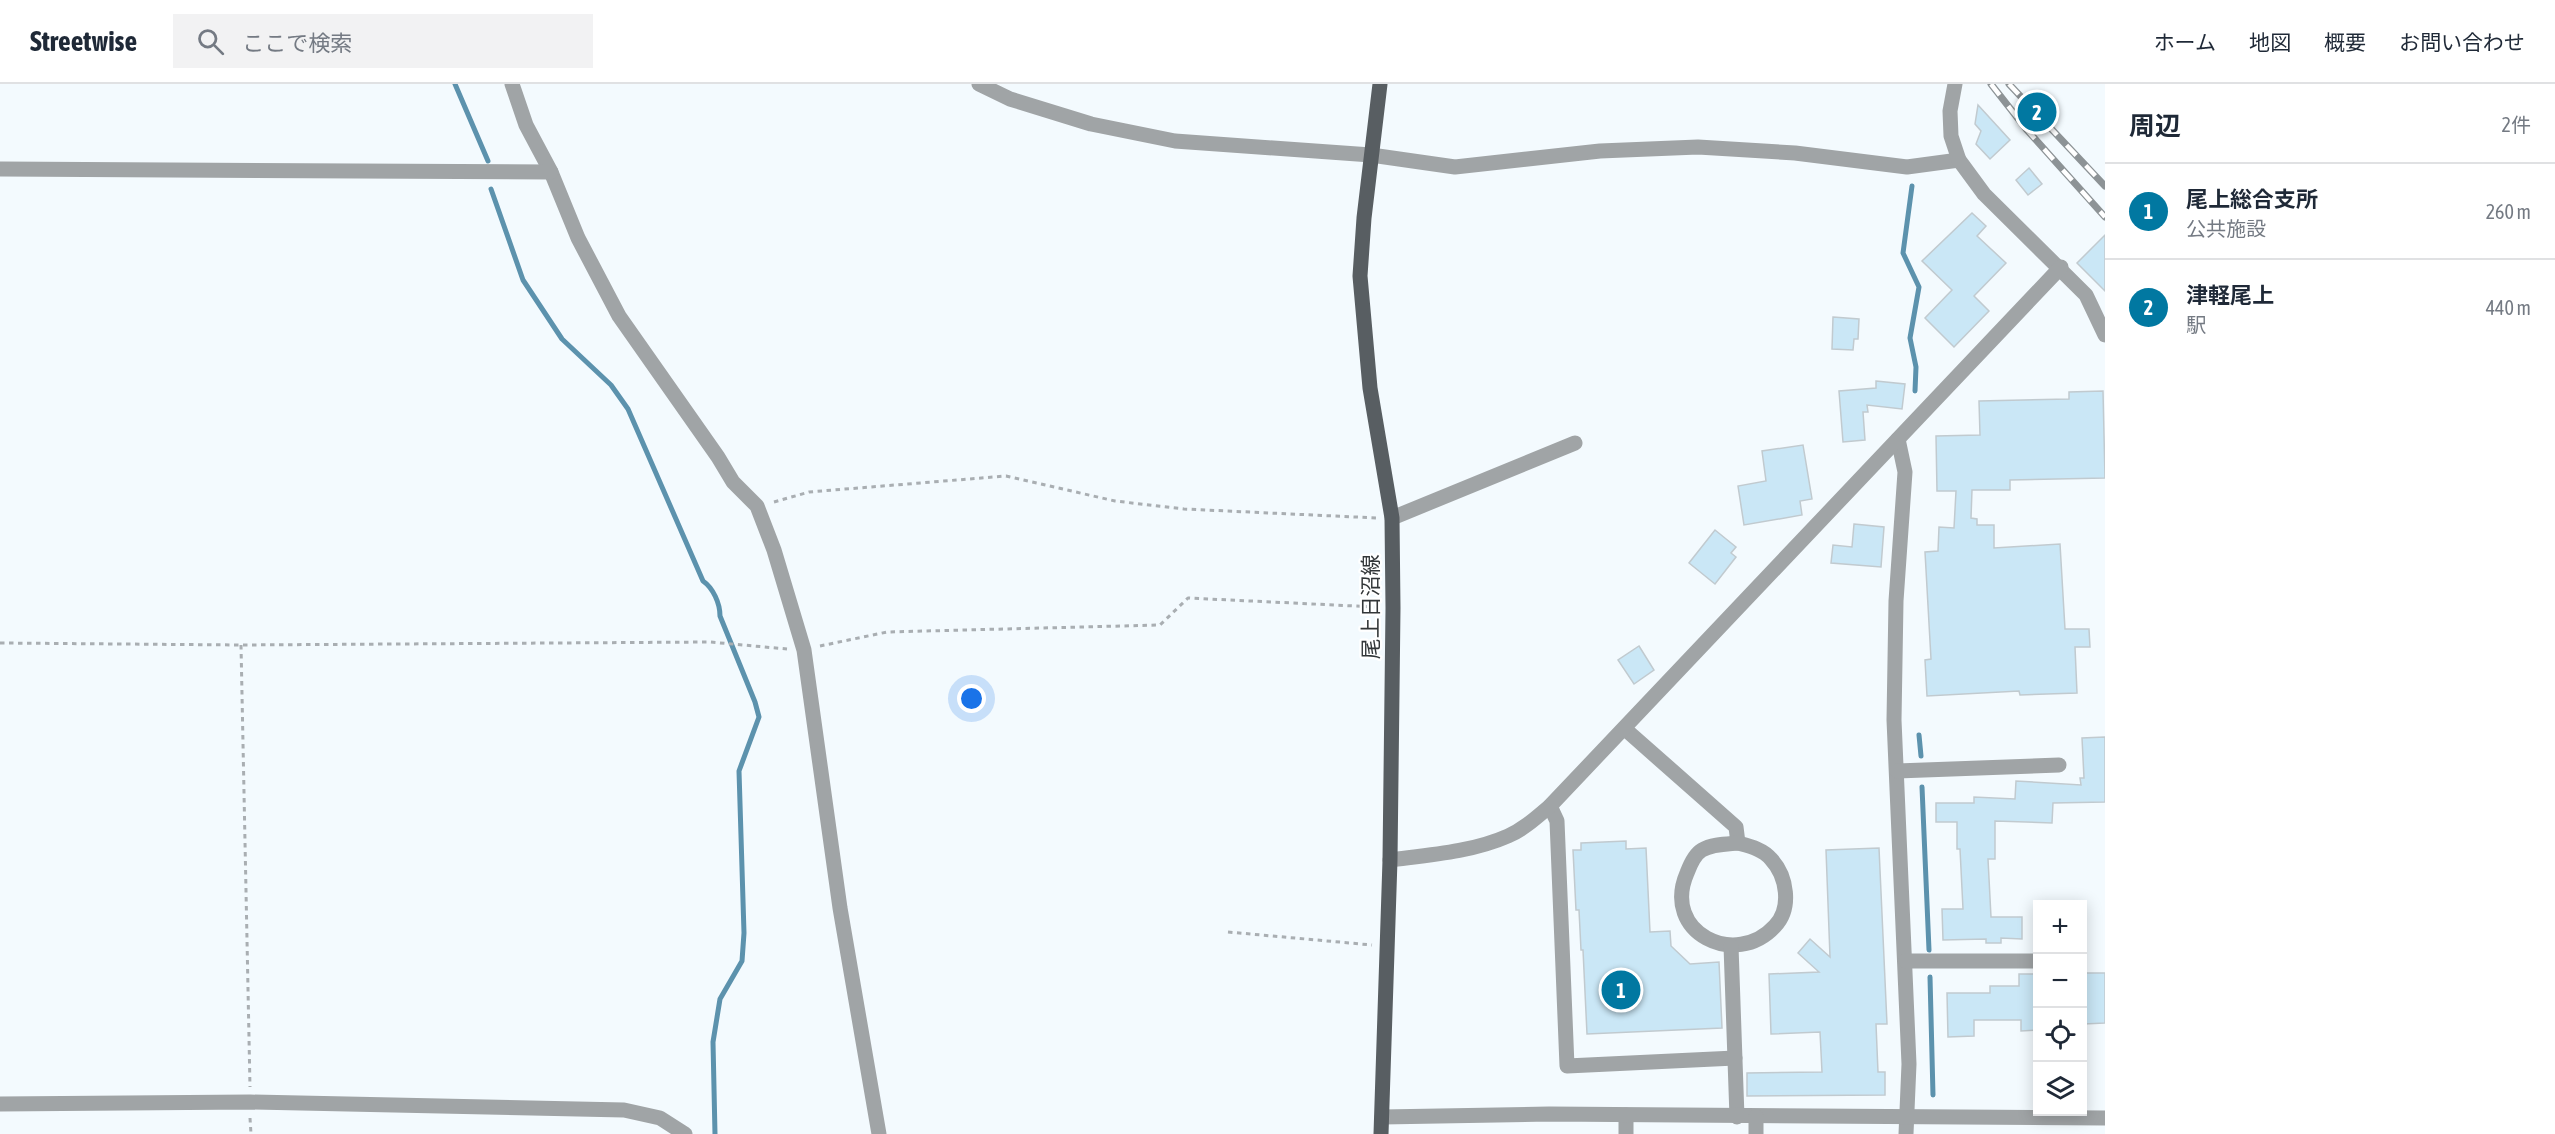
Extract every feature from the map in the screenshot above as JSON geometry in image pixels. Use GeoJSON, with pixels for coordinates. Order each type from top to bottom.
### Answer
{"type":"FeatureCollection","features":[{"type":"Feature","properties":{"kind":"main road","name":"尾上日沼線"},"geometry":{"type":"LineString","coordinates":[[1380,84],[1360,276],[1370,388],[1392,518],[1390,860],[1381,1134]]}},
{"type":"Feature","properties":{"kind":"street"},"geometry":{"type":"LineString","coordinates":[[512,84],[526,125],[551,172],[578,238],[619,316],[733,482],[757,506],[781,572],[804,650],[840,908],[879,1134]]}},
{"type":"Feature","properties":{"kind":"street"},"geometry":{"type":"LineString","coordinates":[[1955,84],[1950,111],[1951,136],[1959,160],[1984,194],[2061,267],[2086,295],[2105,335]]}},
{"type":"Feature","properties":{"kind":"street"},"geometry":{"type":"LineString","coordinates":[[983,85],[1010,99],[1091,124],[1174,141],[1371,155],[1455,167],[1600,151],[1698,147],[1795,153],[1907,167],[1959,160]]}},
{"type":"Feature","properties":{"kind":"street"},"geometry":{"type":"LineString","coordinates":[[0,170],[551,172]]}},
{"type":"Feature","properties":{"kind":"street"},"geometry":{"type":"LineString","coordinates":[[1390,860],[1442,853],[1507,836],[1529,824],[1550,806],[2061,267]]}},
{"type":"Feature","properties":{"kind":"street"},"geometry":{"type":"LineString","coordinates":[[1898,439],[1905,472],[1899,543],[1894,720],[1909,1064],[1906,1134]]}},
{"type":"Feature","properties":{"kind":"street"},"geometry":{"type":"LineString","coordinates":[[1392,518],[1575,443]]}},
{"type":"Feature","properties":{"kind":"street"},"geometry":{"type":"LineString","coordinates":[[1624,729],[1736,827],[1738,843]]}},
{"type":"Feature","properties":{"kind":"street"},"geometry":{"type":"LineString","coordinates":[[1897,771],[2059,765]]}},
{"type":"Feature","properties":{"kind":"street"},"geometry":{"type":"LineString","coordinates":[[1550,806],[1557,821],[1567,1066],[1735,1058]]}},
{"type":"Feature","properties":{"kind":"street"},"geometry":{"type":"LineString","coordinates":[[1738,843],[1770,857],[1782,875],[1785,891],[1783,916],[1774,928],[1753,942],[1731,946],[1709,940],[1688,924],[1683,912],[1682,884],[1691,864],[1702,850],[1738,843]]}},
{"type":"Feature","properties":{"kind":"street"},"geometry":{"type":"LineString","coordinates":[[1731,946],[1737,1117]]}},
{"type":"Feature","properties":{"kind":"street"},"geometry":{"type":"LineString","coordinates":[[1906,961],[2033,961]]}},
{"type":"Feature","properties":{"kind":"street"},"geometry":{"type":"LineString","coordinates":[[0,1104],[250,1102],[624,1110],[660,1118],[685,1134]]}},
{"type":"Feature","properties":{"kind":"street"},"geometry":{"type":"LineString","coordinates":[[1626,1115],[1626,1134]]}},
{"type":"Feature","properties":{"kind":"street"},"geometry":{"type":"LineString","coordinates":[[1382,1117],[1626,1115],[2105,1118]]}},
{"type":"Feature","properties":{"kind":"street"},"geometry":{"type":"LineString","coordinates":[[1756,1116],[1756,1134]]}},
{"type":"Feature","properties":{"kind":"path"},"geometry":{"type":"LineString","coordinates":[[757,506],[809,492],[1006,476],[1115,501],[1184,509],[1392,518]]}},
{"type":"Feature","properties":{"kind":"path"},"geometry":{"type":"LineString","coordinates":[[0,644],[710,642],[804,650],[887,633],[1160,625],[1188,598],[1393,608]]}},
{"type":"Feature","properties":{"kind":"path"},"geometry":{"type":"LineString","coordinates":[[241,645],[250,1102]]}},
{"type":"Feature","properties":{"kind":"path"},"geometry":{"type":"LineString","coordinates":[[1228,932],[1386,946]]}},
{"type":"Feature","properties":{"kind":"building"},"geometry":{"type":"Polygon","coordinates":[[[1978,105],[2010,140],[1990,159],[1976,144],[1981,131],[1975,124],[1978,105]]]}},
{"type":"Feature","properties":{"kind":"building"},"geometry":{"type":"Polygon","coordinates":[[[2029,168],[2042,184],[2028,195],[2016,180],[2029,168]]]}},
{"type":"Feature","properties":{"kind":"building"},"geometry":{"type":"Polygon","coordinates":[[[1972,213],[1986,226],[1977,236],[2006,263],[1974,296],[1989,311],[1954,347],[1925,318],[1952,290],[1922,261],[1972,213]]]}},
{"type":"Feature","properties":{"kind":"building"},"geometry":{"type":"Polygon","coordinates":[[[2105,235],[2105,291],[2077,263],[2105,235]]]}},
{"type":"Feature","properties":{"kind":"building"},"geometry":{"type":"Polygon","coordinates":[[[1833,317],[1859,319],[1858,339],[1854,339],[1853,350],[1832,349],[1833,317]]]}},
{"type":"Feature","properties":{"kind":"building"},"geometry":{"type":"Polygon","coordinates":[[[1876,381],[1905,384],[1902,409],[1867,405],[1868,412],[1863,412],[1865,440],[1843,442],[1839,391],[1876,388],[1876,381]]]}},
{"type":"Feature","properties":{"kind":"building"},"geometry":{"type":"Polygon","coordinates":[[[2103,391],[2105,478],[2010,480],[2010,490],[1972,490],[1971,518],[1977,519],[1977,525],[1994,525],[1994,548],[2060,544],[2065,629],[2089,629],[2090,647],[2075,647],[2077,693],[2020,695],[2019,691],[1927,696],[1925,660],[1931,659],[1925,552],[1938,551],[1939,527],[1954,528],[1956,491],[1937,491],[1936,436],[1980,435],[1979,401],[2069,399],[2069,392],[2103,391]]]}},
{"type":"Feature","properties":{"kind":"building"},"geometry":{"type":"Polygon","coordinates":[[[1803,445],[1812,499],[1800,501],[1802,515],[1744,525],[1738,486],[1766,481],[1762,451],[1803,445]]]}},
{"type":"Feature","properties":{"kind":"building"},"geometry":{"type":"Polygon","coordinates":[[[1854,524],[1884,527],[1881,567],[1831,563],[1833,545],[1852,547],[1854,524]]]}},
{"type":"Feature","properties":{"kind":"building"},"geometry":{"type":"Polygon","coordinates":[[[1715,530],[1736,547],[1731,553],[1736,557],[1715,584],[1689,563],[1715,530]]]}},
{"type":"Feature","properties":{"kind":"building"},"geometry":{"type":"Polygon","coordinates":[[[1639,646],[1654,670],[1634,684],[1618,660],[1639,646]]]}},
{"type":"Feature","properties":{"kind":"building"},"geometry":{"type":"Polygon","coordinates":[[[2105,737],[2105,802],[2053,803],[2052,823],[1995,821],[1995,859],[1988,859],[1991,917],[2022,917],[2022,939],[2001,938],[2001,943],[1986,943],[1986,939],[1943,940],[1942,909],[1963,909],[1960,849],[1957,849],[1957,822],[1936,822],[1936,803],[1974,803],[1974,797],[2015,799],[2016,781],[2081,785],[2080,778],[2084,778],[2082,738],[2105,737]]]}},
{"type":"Feature","properties":{"kind":"building"},"geometry":{"type":"Polygon","coordinates":[[[1626,841],[1626,849],[1646,848],[1650,932],[1670,931],[1671,946],[1690,964],[1719,962],[1722,1028],[1587,1034],[1583,950],[1581,950],[1579,910],[1576,910],[1573,850],[1581,850],[1581,843],[1626,841]]]}},
{"type":"Feature","properties":{"kind":"building"},"geometry":{"type":"Polygon","coordinates":[[[1879,848],[1887,1024],[1876,1024],[1878,1072],[1885,1072],[1885,1095],[1747,1096],[1747,1073],[1822,1072],[1820,1032],[1771,1034],[1769,974],[1819,972],[1798,953],[1810,939],[1830,957],[1826,850],[1879,848]]]}},
{"type":"Feature","properties":{"kind":"building"},"geometry":{"type":"Polygon","coordinates":[[[2087,973],[2105,973],[2105,1023],[2087,1024],[2087,973]]]}},
{"type":"Feature","properties":{"kind":"building"},"geometry":{"type":"Polygon","coordinates":[[[2019,974],[2033,974],[2033,1030],[2021,1031],[2021,1020],[1974,1020],[1974,1036],[1948,1037],[1947,993],[1990,993],[1990,986],[2019,986],[2019,974]]]}},
{"type":"Feature","properties":{"kind":"waterway"},"geometry":{"type":"LineString","coordinates":[[455,84],[488,161]]}},
{"type":"Feature","properties":{"kind":"waterway"},"geometry":{"type":"LineString","coordinates":[[1912,186],[1903,253],[1919,287],[1910,338],[1916,367],[1915,391]]}},
{"type":"Feature","properties":{"kind":"waterway"},"geometry":{"type":"LineString","coordinates":[[491,189],[523,280],[562,339],[611,385],[628,409],[703,581],[715,596],[720,616],[759,717],[739,771],[744,933],[742,961],[720,999],[713,1042],[715,1134]]}},
{"type":"Feature","properties":{"kind":"waterway"},"geometry":{"type":"LineString","coordinates":[[1919,735],[1921,756]]}},
{"type":"Feature","properties":{"kind":"waterway"},"geometry":{"type":"LineString","coordinates":[[1922,787],[1929,950]]}},
{"type":"Feature","properties":{"kind":"waterway"},"geometry":{"type":"LineString","coordinates":[[1930,977],[1933,1095]]}},
{"type":"Feature","properties":{"kind":"railway"},"geometry":{"type":"LineString","coordinates":[[1991,84],[2027,130],[2105,217]]}},
{"type":"Feature","properties":{"kind":"railway"},"geometry":{"type":"LineString","coordinates":[[2009,84],[2105,186]]}},
{"type":"Feature","properties":{"kind":"place","name":"津軽尾上"},"geometry":{"type":"Point","coordinates":[2037,112]}},
{"type":"Feature","properties":{"kind":"place","name":"尾上総合支所"},"geometry":{"type":"Point","coordinates":[1621,990]}}]}
